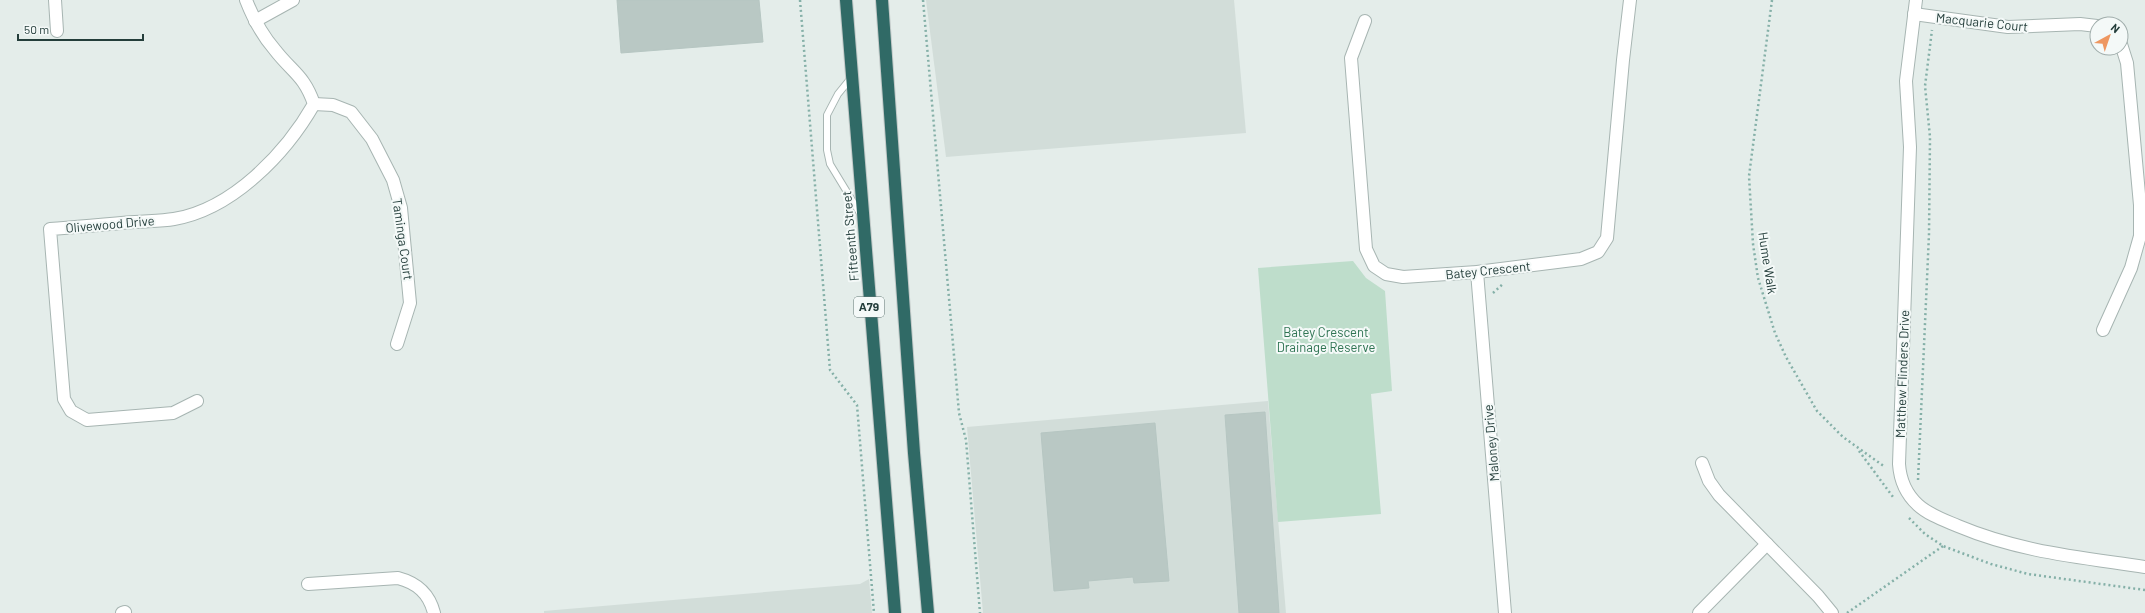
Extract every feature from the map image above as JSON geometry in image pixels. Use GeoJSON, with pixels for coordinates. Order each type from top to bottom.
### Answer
{"type":"FeatureCollection","features":[{"type":"Feature","properties":{"kind":"highway","name":"Fifteenth Street"},"geometry":{"type":"LineString","coordinates":[[846,0],[862,216],[895,613]]}},
{"type":"Feature","properties":{"kind":"highway","name":"A79"},"geometry":{"type":"LineString","coordinates":[[882,0],[914,445],[928,613]]}},
{"type":"Feature","properties":{"kind":"street"},"geometry":{"type":"LineString","coordinates":[[55,0],[57,31]]}},
{"type":"Feature","properties":{"kind":"street"},"geometry":{"type":"LineString","coordinates":[[246,0],[255,21],[275,51],[300,75],[310,91],[314,104]]}},
{"type":"Feature","properties":{"kind":"street"},"geometry":{"type":"LineString","coordinates":[[255,21],[293,0]]}},
{"type":"Feature","properties":{"kind":"street","name":"Batey Crescent"},"geometry":{"type":"LineString","coordinates":[[1365,21],[1351,58],[1366,249],[1374,266],[1386,274],[1403,277],[1477,272],[1581,259],[1598,252],[1607,238],[1630,0]]}},
{"type":"Feature","properties":{"kind":"street","name":"Matthew Flinders Drive"},"geometry":{"type":"LineString","coordinates":[[1916,0],[1906,81],[1910,147],[1899,464],[1900,477],[1916,503],[1934,516],[1983,536],[2019,547],[2145,567]]}},
{"type":"Feature","properties":{"kind":"street","name":"Macquarie Court"},"geometry":{"type":"LineString","coordinates":[[1914,14],[2008,27],[2080,24],[2089,25]]}},
{"type":"Feature","properties":{"kind":"street"},"geometry":{"type":"LineString","coordinates":[[2103,330],[2131,268],[2140,236],[2140,205],[2127,63],[2125,56]]}},
{"type":"Feature","properties":{"kind":"street","name":"Taminga Court"},"geometry":{"type":"LineString","coordinates":[[314,104],[333,105],[351,112],[372,139],[393,180],[401,208],[410,302],[397,344]]}},
{"type":"Feature","properties":{"kind":"street","name":"Olivewood Drive"},"geometry":{"type":"LineString","coordinates":[[197,401],[173,413],[87,420],[72,411],[64,400],[50,229],[175,219],[217,203],[245,186],[264,168],[304,121],[314,104]]}},
{"type":"Feature","properties":{"kind":"street","name":"Maloney Drive"},"geometry":{"type":"LineString","coordinates":[[1477,272],[1505,613]]}},
{"type":"Feature","properties":{"kind":"street"},"geometry":{"type":"LineString","coordinates":[[1702,463],[1709,481],[1719,495],[1832,613]]}},
{"type":"Feature","properties":{"kind":"street"},"geometry":{"type":"LineString","coordinates":[[1699,613],[1767,544]]}},
{"type":"Feature","properties":{"kind":"street"},"geometry":{"type":"LineString","coordinates":[[308,584],[398,578],[410,581],[419,587],[426,594],[434,613]]}},
{"type":"Feature","properties":{"kind":"lane"},"geometry":{"type":"LineString","coordinates":[[852,77],[838,94],[827,115],[827,150],[830,164],[862,216]]}},
{"type":"Feature","properties":{"kind":"path"},"geometry":{"type":"LineString","coordinates":[[800,0],[830,370],[858,405],[874,613]]}},
{"type":"Feature","properties":{"kind":"path"},"geometry":{"type":"LineString","coordinates":[[923,0],[959,412],[966,440],[980,613]]}},
{"type":"Feature","properties":{"kind":"path","name":"Hume Walk"},"geometry":{"type":"LineString","coordinates":[[1772,0],[1749,176],[1758,278],[1775,333],[1806,393],[1829,424],[1856,447],[1900,477]]}},
{"type":"Feature","properties":{"kind":"path"},"geometry":{"type":"LineString","coordinates":[[1916,503],[1929,234],[1930,137],[1925,86],[1932,30]]}},
{"type":"Feature","properties":{"kind":"path"},"geometry":{"type":"LineString","coordinates":[[1491,295],[1508,279]]}},
{"type":"Feature","properties":{"kind":"path"},"geometry":{"type":"LineString","coordinates":[[1856,447],[1894,498]]}},
{"type":"Feature","properties":{"kind":"path"},"geometry":{"type":"LineString","coordinates":[[1907,516],[1925,534],[1943,546],[1991,564],[2028,574],[2145,590]]}},
{"type":"Feature","properties":{"kind":"path"},"geometry":{"type":"LineString","coordinates":[[1847,613],[1943,546]]}},
{"type":"Feature","properties":{"kind":"shaded area"},"geometry":{"type":"Polygon","coordinates":[[[926,0],[1234,0],[1246,133],[946,157],[926,0]]]}},
{"type":"Feature","properties":{"kind":"shaded area"},"geometry":{"type":"Polygon","coordinates":[[[1268,401],[1286,613],[983,613],[967,427],[1268,401]]]}},
{"type":"Feature","properties":{"kind":"shaded area"},"geometry":{"type":"Polygon","coordinates":[[[869,579],[872,613],[544,613],[544,611],[860,584],[869,579]]]}},
{"type":"Feature","properties":{"kind":"green space","name":"Batey Crescent Drainage Reserve"},"geometry":{"type":"Polygon","coordinates":[[[1353,261],[1366,278],[1385,291],[1392,391],[1371,394],[1381,514],[1278,522],[1258,268],[1353,261]]]}},
{"type":"Feature","properties":{"kind":"building"},"geometry":{"type":"Polygon","coordinates":[[[617,0],[759,0],[763,42],[621,53],[617,0]]]}},
{"type":"Feature","properties":{"kind":"building"},"geometry":{"type":"Polygon","coordinates":[[[1265,412],[1279,613],[1239,613],[1225,415],[1265,412]]]}},
{"type":"Feature","properties":{"kind":"building"},"geometry":{"type":"Polygon","coordinates":[[[1155,423],[1169,581],[1134,583],[1133,577],[1088,581],[1089,588],[1054,591],[1041,433],[1155,423]]]}}]}
